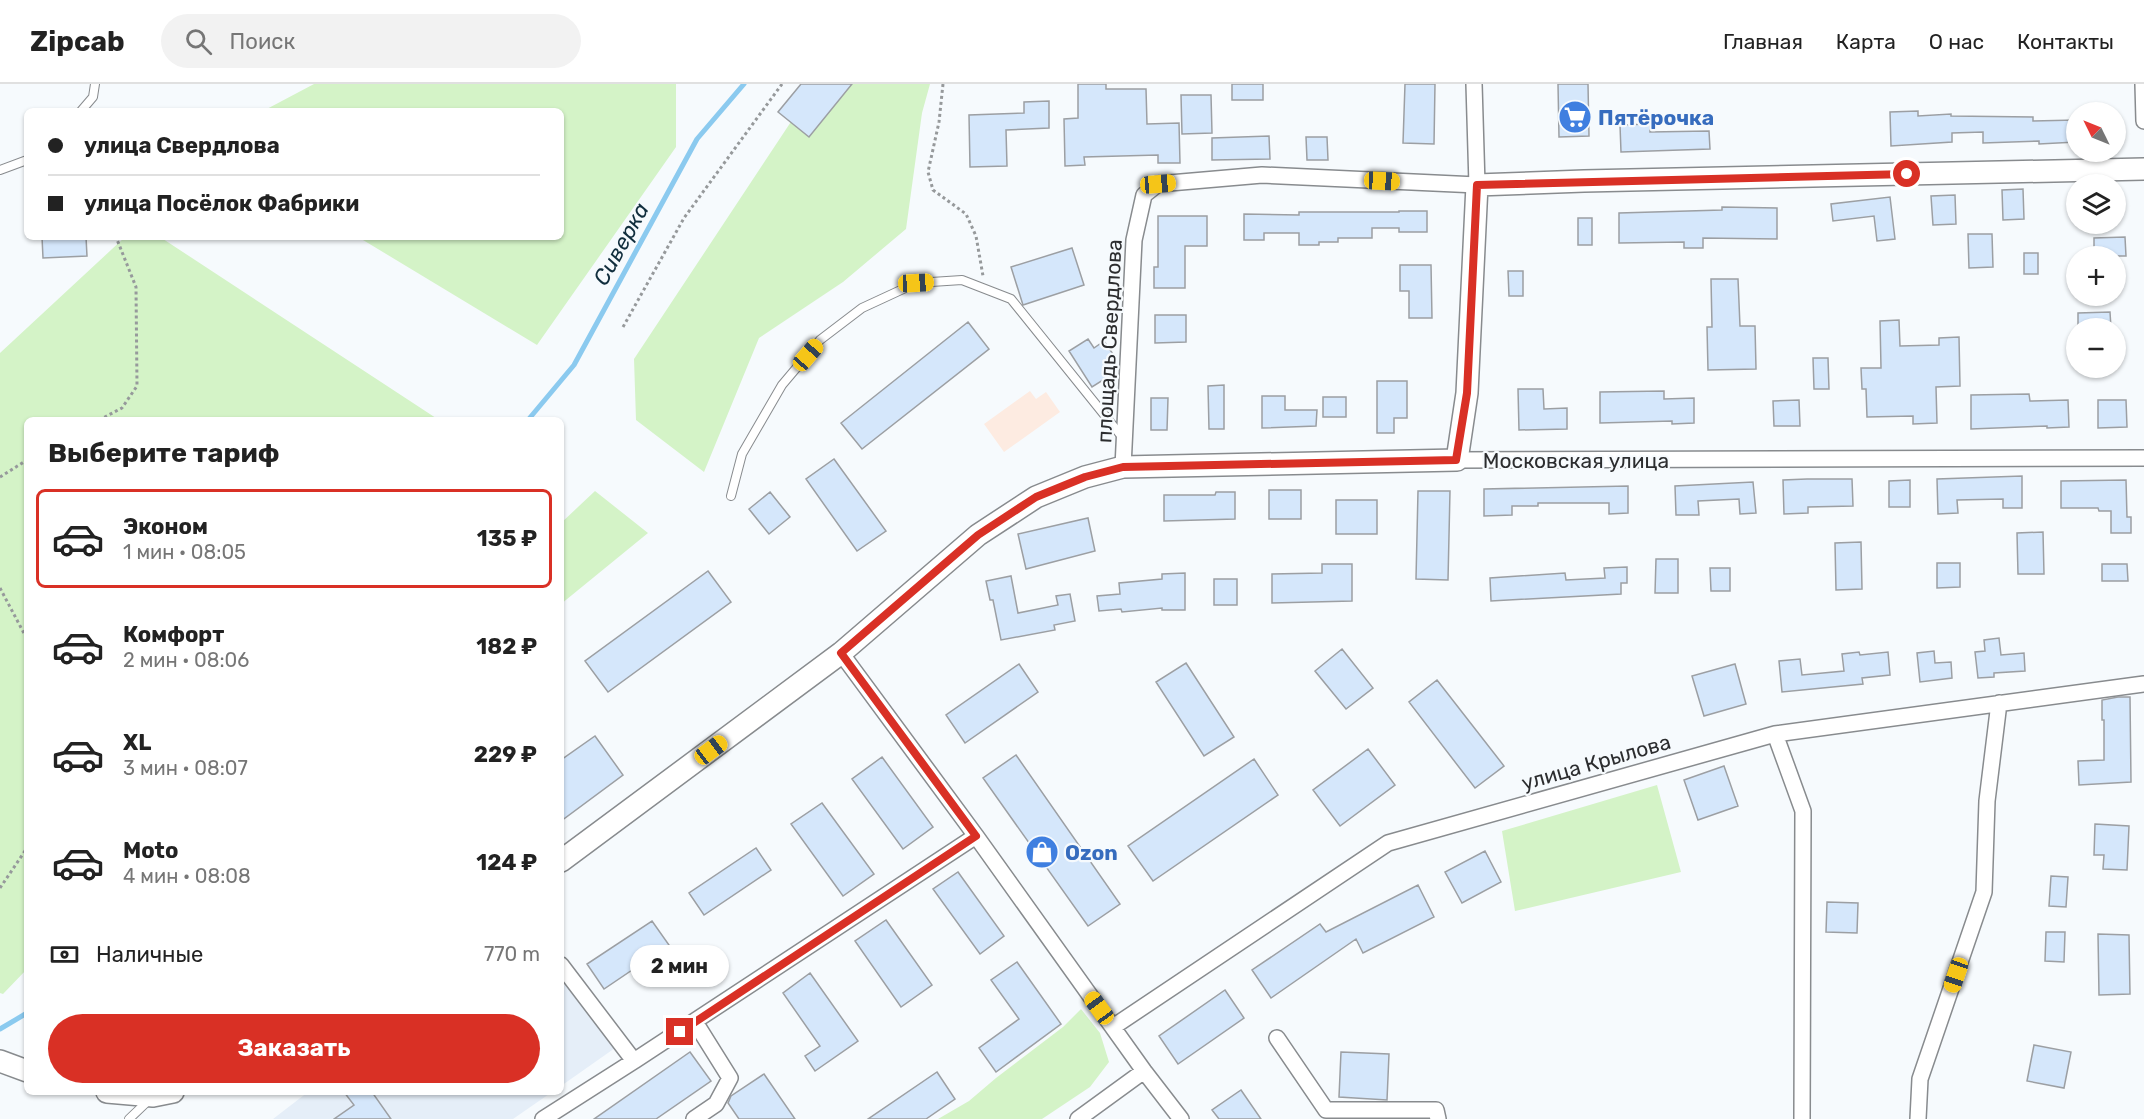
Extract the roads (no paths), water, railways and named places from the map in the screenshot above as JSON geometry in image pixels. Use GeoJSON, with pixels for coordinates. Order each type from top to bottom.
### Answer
{"type":"FeatureCollection","features":[{"type":"Feature","properties":{"kind":"main road"},"geometry":{"type":"LineString","coordinates":[[1456,460],[1467,393],[1477,185],[1607,180],[2144,169]]}},
{"type":"Feature","properties":{"kind":"main road","name":"Московская улица"},"geometry":{"type":"LineString","coordinates":[[564,859],[841,653],[978,535],[1036,497],[1085,477],[1123,467],[1456,460]]}},
{"type":"Feature","properties":{"kind":"main road"},"geometry":{"type":"LineString","coordinates":[[0,1061],[24,1070]]}},
{"type":"Feature","properties":{"kind":"street"},"geometry":{"type":"LineString","coordinates":[[1474,84],[1477,185]]}},
{"type":"Feature","properties":{"kind":"street"},"geometry":{"type":"LineString","coordinates":[[2143,84],[2144,121]]}},
{"type":"Feature","properties":{"kind":"street","name":"площадь Свердлова"},"geometry":{"type":"LineString","coordinates":[[1123,467],[1134,240],[1144,195],[1158,184],[1262,175],[1477,185]]}},
{"type":"Feature","properties":{"kind":"street","name":"Московская улица"},"geometry":{"type":"LineString","coordinates":[[1456,460],[2144,458]]}},
{"type":"Feature","properties":{"kind":"street"},"geometry":{"type":"LineString","coordinates":[[841,653],[1181,1119]]}},
{"type":"Feature","properties":{"kind":"street","name":"улица Крылова"},"geometry":{"type":"LineString","coordinates":[[1113,1027],[1388,843],[1775,734],[2144,684]]}},
{"type":"Feature","properties":{"kind":"street"},"geometry":{"type":"LineString","coordinates":[[1918,1119],[1920,1079],[1984,892],[1987,801],[1999,703]]}},
{"type":"Feature","properties":{"kind":"street"},"geometry":{"type":"LineString","coordinates":[[1775,734],[1803,811],[1802,1119]]}},
{"type":"Feature","properties":{"kind":"street"},"geometry":{"type":"LineString","coordinates":[[543,1119],[695,1022],[976,836]]}},
{"type":"Feature","properties":{"kind":"street"},"geometry":{"type":"LineString","coordinates":[[564,969],[634,1061]]}},
{"type":"Feature","properties":{"kind":"street"},"geometry":{"type":"LineString","coordinates":[[694,1119],[716,1104],[730,1078],[695,1022]]}},
{"type":"Feature","properties":{"kind":"street"},"geometry":{"type":"LineString","coordinates":[[1277,1038],[1326,1110],[1436,1110],[1438,1119]]}},
{"type":"Feature","properties":{"kind":"street"},"geometry":{"type":"LineString","coordinates":[[1078,1119],[1144,1071]]}},
{"type":"Feature","properties":{"kind":"lane"},"geometry":{"type":"LineString","coordinates":[[84,108],[93,97],[95,84]]}},
{"type":"Feature","properties":{"kind":"lane"},"geometry":{"type":"LineString","coordinates":[[0,170],[24,161]]}},
{"type":"Feature","properties":{"kind":"lane"},"geometry":{"type":"LineString","coordinates":[[731,496],[742,454],[782,385],[820,340],[862,308],[916,283],[962,280],[1011,299],[1124,440]]}},
{"type":"Feature","properties":{"kind":"lane"},"geometry":{"type":"LineString","coordinates":[[129,1119],[162,1095]]}},
{"type":"Feature","properties":{"kind":"waterway","name":"Сиверка"},"geometry":{"type":"LineString","coordinates":[[531,417],[574,365],[697,139],[744,84]]}},
{"type":"Feature","properties":{"kind":"waterway","name":"Сиверка"},"geometry":{"type":"LineString","coordinates":[[0,1029],[24,1015]]}},
{"type":"Feature","properties":{"kind":"place","name":"Пятёрочка"},"geometry":{"type":"Point","coordinates":[1575,117]}},
{"type":"Feature","properties":{"kind":"place","name":"Ozon"},"geometry":{"type":"Point","coordinates":[1042,852]}}]}
